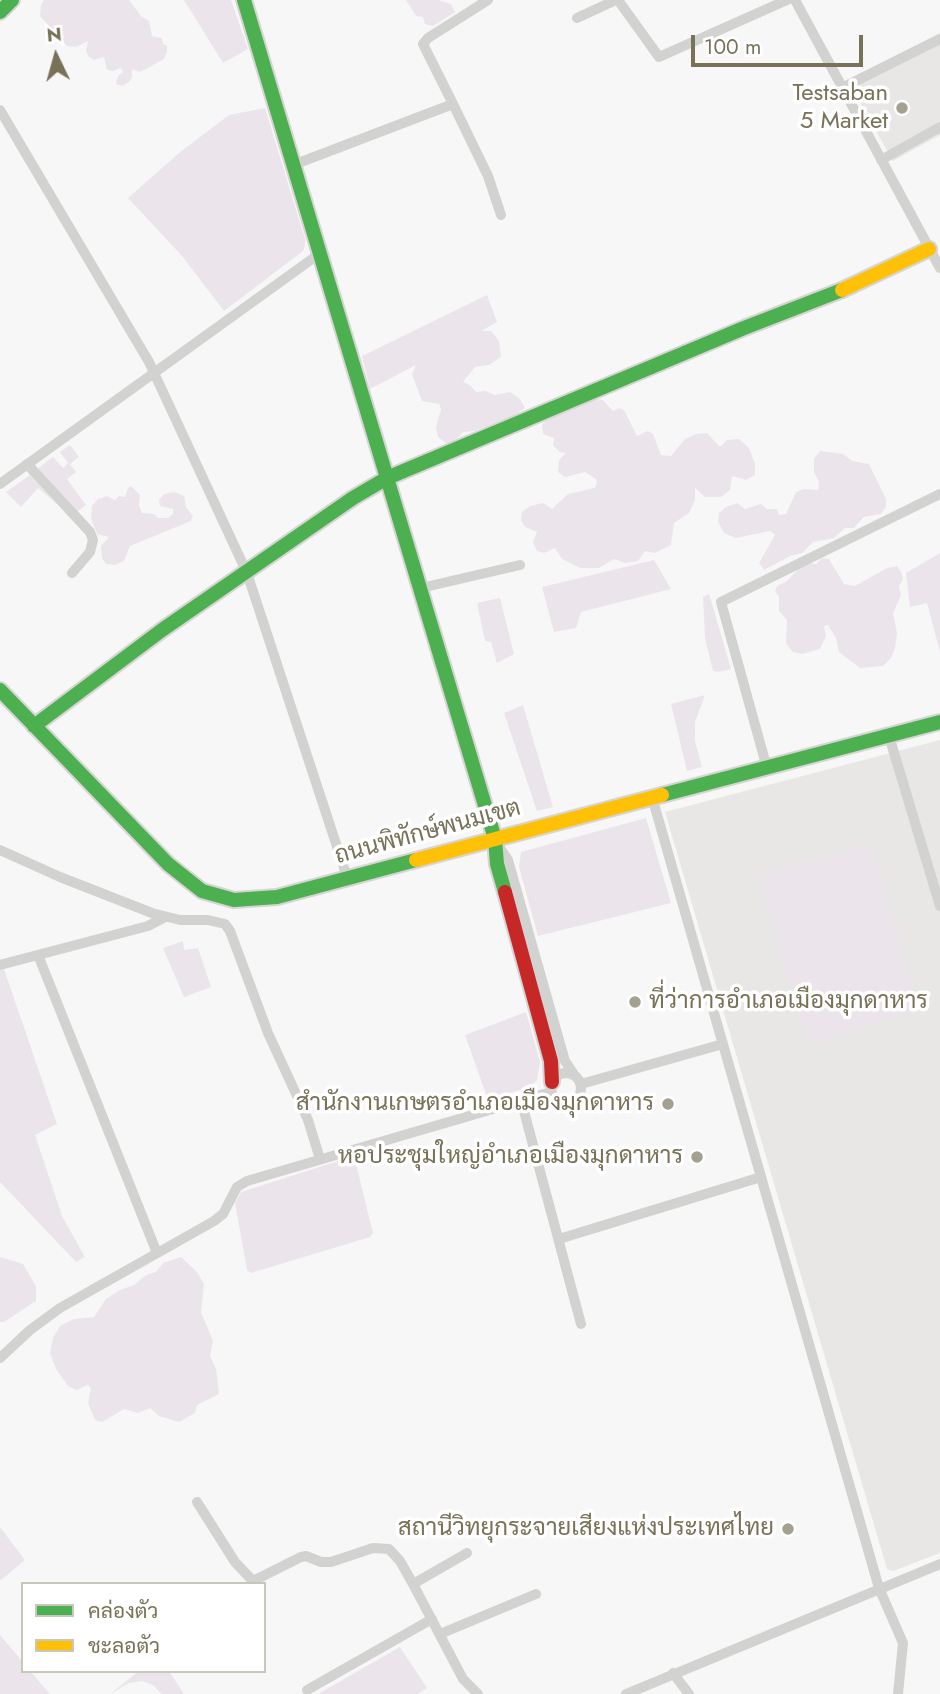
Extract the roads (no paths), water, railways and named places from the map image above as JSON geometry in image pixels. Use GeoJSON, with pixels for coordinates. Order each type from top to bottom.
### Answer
{"type":"FeatureCollection","features":[{"type":"Feature","properties":{"kind":"street"},"geometry":{"type":"LineString","coordinates":[[0,12],[12,0]]}},
{"type":"Feature","properties":{"kind":"street"},"geometry":{"type":"LineString","coordinates":[[244,0],[495,839],[497,864],[551,1060],[552,1087],[560,1102],[570,1103],[578,1098],[578,1080],[565,1061],[508,860],[495,839]]}},
{"type":"Feature","properties":{"kind":"street"},"geometry":{"type":"LineString","coordinates":[[488,0],[428,38],[423,44],[488,176],[501,215]]}},
{"type":"Feature","properties":{"kind":"street"},"geometry":{"type":"LineString","coordinates":[[577,18],[617,0],[659,57],[788,0]]}},
{"type":"Feature","properties":{"kind":"street"},"geometry":{"type":"LineString","coordinates":[[794,0],[940,268]]}},
{"type":"Feature","properties":{"kind":"street"},"geometry":{"type":"LineString","coordinates":[[842,88],[940,39]]}},
{"type":"Feature","properties":{"kind":"street"},"geometry":{"type":"LineString","coordinates":[[293,165],[453,104]]}},
{"type":"Feature","properties":{"kind":"street"},"geometry":{"type":"LineString","coordinates":[[0,110],[154,373],[247,573],[347,877]]}},
{"type":"Feature","properties":{"kind":"street"},"geometry":{"type":"LineString","coordinates":[[881,160],[940,127]]}},
{"type":"Feature","properties":{"kind":"street"},"geometry":{"type":"LineString","coordinates":[[34,726],[162,630],[353,498],[387,478],[744,328],[848,288],[929,248]]}},
{"type":"Feature","properties":{"kind":"street"},"geometry":{"type":"LineString","coordinates":[[0,484],[319,254]]}},
{"type":"Feature","properties":{"kind":"street"},"geometry":{"type":"LineString","coordinates":[[27,464],[90,532],[93,540],[90,552],[72,573]]}},
{"type":"Feature","properties":{"kind":"street"},"geometry":{"type":"LineString","coordinates":[[767,768],[720,602],[940,494]]}},
{"type":"Feature","properties":{"kind":"street"},"geometry":{"type":"LineString","coordinates":[[421,588],[520,565]]}},
{"type":"Feature","properties":{"kind":"street","name":"ถนนพิทักษ์พนมเขต"},"geometry":{"type":"LineString","coordinates":[[0,690],[168,864],[202,891],[234,900],[254,901],[940,722]]}},
{"type":"Feature","properties":{"kind":"street"},"geometry":{"type":"LineString","coordinates":[[889,736],[940,906]]}},
{"type":"Feature","properties":{"kind":"street"},"geometry":{"type":"LineString","coordinates":[[652,797],[879,1588],[903,1643],[898,1694]]}},
{"type":"Feature","properties":{"kind":"street"},"geometry":{"type":"LineString","coordinates":[[0,850],[60,877],[165,917],[180,920],[216,920],[228,927],[268,1033],[308,1120],[320,1159]]}},
{"type":"Feature","properties":{"kind":"street"},"geometry":{"type":"LineString","coordinates":[[0,965],[148,926],[165,917]]}},
{"type":"Feature","properties":{"kind":"street"},"geometry":{"type":"LineString","coordinates":[[38,955],[157,1253]]}},
{"type":"Feature","properties":{"kind":"street"},"geometry":{"type":"LineString","coordinates":[[0,1358],[45,1318],[214,1221],[223,1214],[237,1187],[247,1181],[521,1100],[552,1087],[565,1073],[578,1080],[723,1044]]}},
{"type":"Feature","properties":{"kind":"street"},"geometry":{"type":"LineString","coordinates":[[521,1100],[581,1324]]}},
{"type":"Feature","properties":{"kind":"street"},"geometry":{"type":"LineString","coordinates":[[559,1239],[761,1177]]}},
{"type":"Feature","properties":{"kind":"street"},"geometry":{"type":"LineString","coordinates":[[197,1502],[235,1562],[255,1580],[301,1557],[331,1562],[380,1547],[389,1549],[414,1584],[463,1679],[478,1694]]}},
{"type":"Feature","properties":{"kind":"street"},"geometry":{"type":"LineString","coordinates":[[414,1584],[467,1553]]}},
{"type":"Feature","properties":{"kind":"street"},"geometry":{"type":"LineString","coordinates":[[626,1694],[940,1564]]}},
{"type":"Feature","properties":{"kind":"street"},"geometry":{"type":"LineString","coordinates":[[440,1634],[536,1594]]}},
{"type":"Feature","properties":{"kind":"street"},"geometry":{"type":"LineString","coordinates":[[307,1690],[432,1619]]}},
{"type":"Feature","properties":{"kind":"street"},"geometry":{"type":"LineString","coordinates":[[673,1673],[689,1694]]}},
{"type":"Feature","properties":{"kind":"place","name":"Testsaban 5 Market"},"geometry":{"type":"Point","coordinates":[902,108]}},
{"type":"Feature","properties":{"kind":"place","name":"ที่ว่าการอำเภอเมืองมุกดาหาร"},"geometry":{"type":"Point","coordinates":[635,1002]}},
{"type":"Feature","properties":{"kind":"place","name":"สำนักงานเกษตรอำเภอเมืองมุกดาหาร"},"geometry":{"type":"Point","coordinates":[668,1104]}},
{"type":"Feature","properties":{"kind":"place","name":"หอประชุมใหญ่อำเภอเมืองมุกดาหาร"},"geometry":{"type":"Point","coordinates":[697,1157]}},
{"type":"Feature","properties":{"kind":"place","name":"สถานีวิทยุกระจายเสียงแห่งประเทศไทย"},"geometry":{"type":"Point","coordinates":[788,1529]}}]}
